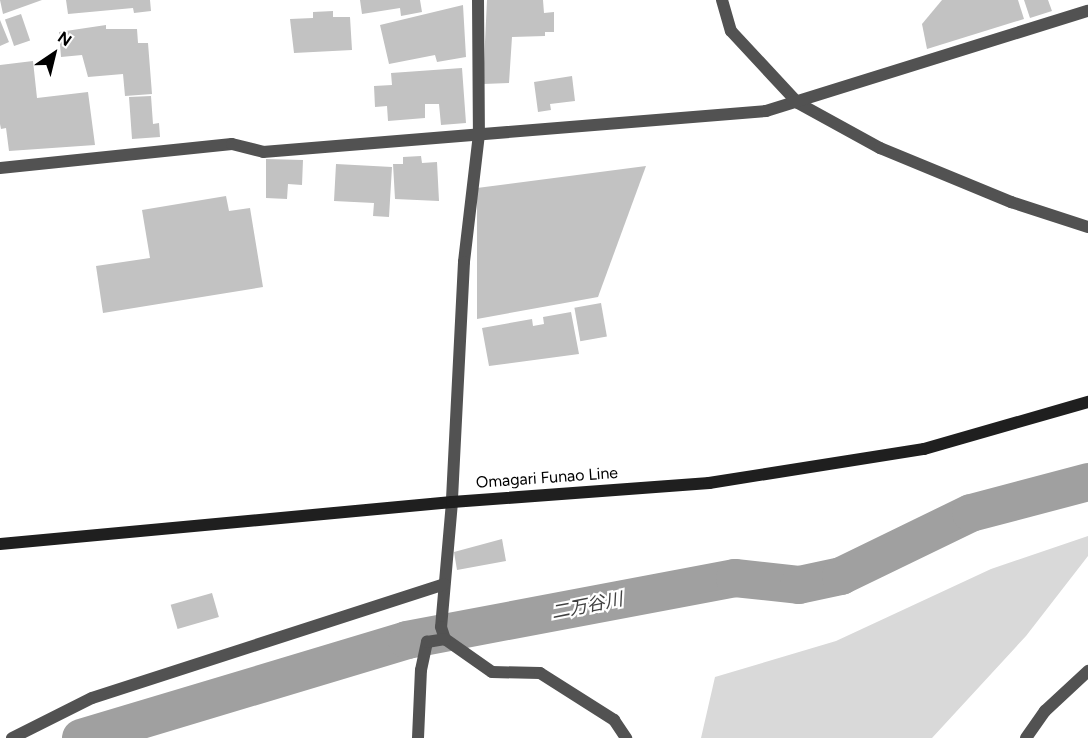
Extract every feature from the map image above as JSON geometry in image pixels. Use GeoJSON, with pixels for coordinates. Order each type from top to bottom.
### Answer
{"type":"FeatureCollection","features":[{"type":"Feature","properties":{"kind":"main road","name":"Omagari Funao Line"},"geometry":{"type":"LineString","coordinates":[[0,544],[452,502],[709,483],[924,449],[1088,402]]}},
{"type":"Feature","properties":{"kind":"street"},"geometry":{"type":"LineString","coordinates":[[478,0],[479,134],[464,262],[452,502],[441,627],[445,639],[492,672],[540,673],[614,720],[626,738]]}},
{"type":"Feature","properties":{"kind":"street"},"geometry":{"type":"LineString","coordinates":[[722,0],[731,32],[798,103],[880,148],[1011,202],[1088,227]]}},
{"type":"Feature","properties":{"kind":"street"},"geometry":{"type":"LineString","coordinates":[[0,168],[46,160],[232,144],[263,152],[766,111],[798,103],[1088,11]]}},
{"type":"Feature","properties":{"kind":"street"},"geometry":{"type":"LineString","coordinates":[[12,738],[92,698],[444,584]]}},
{"type":"Feature","properties":{"kind":"street"},"geometry":{"type":"LineString","coordinates":[[418,738],[421,670],[427,642],[445,639]]}},
{"type":"Feature","properties":{"kind":"street"},"geometry":{"type":"LineString","coordinates":[[1026,738],[1045,711],[1088,671]]}},
{"type":"Feature","properties":{"kind":"shaded area"},"geometry":{"type":"Polygon","coordinates":[[[1088,536],[1088,556],[1026,636],[932,738],[701,738],[715,677],[836,641],[991,569],[1088,536]]]}},
{"type":"Feature","properties":{"kind":"building"},"geometry":{"type":"Polygon","coordinates":[[[0,0],[42,0],[3,14],[0,0]]]}},
{"type":"Feature","properties":{"kind":"building"},"geometry":{"type":"Polygon","coordinates":[[[66,0],[150,0],[151,11],[134,13],[133,8],[68,14],[66,0]]]}},
{"type":"Feature","properties":{"kind":"building"},"geometry":{"type":"Polygon","coordinates":[[[360,0],[420,0],[422,12],[401,16],[400,8],[362,14],[360,0]]]}},
{"type":"Feature","properties":{"kind":"building"},"geometry":{"type":"Polygon","coordinates":[[[487,0],[543,0],[544,13],[554,12],[554,32],[545,32],[545,36],[512,37],[509,83],[483,84],[487,0]]]}},
{"type":"Feature","properties":{"kind":"building"},"geometry":{"type":"Polygon","coordinates":[[[942,0],[1018,0],[1024,19],[927,49],[922,24],[942,0]]]}},
{"type":"Feature","properties":{"kind":"building"},"geometry":{"type":"Polygon","coordinates":[[[1024,0],[1048,0],[1052,11],[1030,18],[1024,0]]]}},
{"type":"Feature","properties":{"kind":"building"},"geometry":{"type":"Polygon","coordinates":[[[463,5],[466,57],[437,62],[435,55],[389,64],[380,25],[463,5]]]}},
{"type":"Feature","properties":{"kind":"building"},"geometry":{"type":"Polygon","coordinates":[[[333,11],[333,17],[350,17],[352,50],[294,53],[290,19],[313,18],[313,12],[333,11]]]}},
{"type":"Feature","properties":{"kind":"building"},"geometry":{"type":"Polygon","coordinates":[[[21,14],[30,40],[14,46],[5,20],[21,14]]]}},
{"type":"Feature","properties":{"kind":"building"},"geometry":{"type":"Polygon","coordinates":[[[0,20],[9,42],[0,46],[0,20]]]}},
{"type":"Feature","properties":{"kind":"building"},"geometry":{"type":"Polygon","coordinates":[[[106,25],[106,29],[137,29],[138,43],[148,43],[152,94],[125,96],[123,74],[88,77],[82,55],[61,57],[59,32],[106,25]]]}},
{"type":"Feature","properties":{"kind":"building"},"geometry":{"type":"Polygon","coordinates":[[[33,61],[37,98],[88,92],[95,145],[9,151],[6,128],[1,129],[0,124],[0,65],[33,61]]]}},
{"type":"Feature","properties":{"kind":"building"},"geometry":{"type":"Polygon","coordinates":[[[462,68],[466,123],[441,125],[439,104],[425,104],[425,118],[388,121],[387,106],[375,107],[374,86],[392,85],[391,73],[462,68]]]}},
{"type":"Feature","properties":{"kind":"building"},"geometry":{"type":"Polygon","coordinates":[[[572,76],[575,101],[550,104],[551,110],[538,112],[534,82],[572,76]]]}},
{"type":"Feature","properties":{"kind":"building"},"geometry":{"type":"Polygon","coordinates":[[[151,96],[153,124],[159,123],[160,137],[132,139],[129,97],[151,96]]]}},
{"type":"Feature","properties":{"kind":"building"},"geometry":{"type":"Polygon","coordinates":[[[421,156],[422,163],[437,162],[439,201],[395,199],[393,164],[403,164],[403,157],[421,156]]]}},
{"type":"Feature","properties":{"kind":"building"},"geometry":{"type":"Polygon","coordinates":[[[266,159],[303,160],[302,185],[288,184],[287,199],[266,198],[266,159]]]}},
{"type":"Feature","properties":{"kind":"building"},"geometry":{"type":"Polygon","coordinates":[[[336,164],[392,167],[389,217],[373,216],[374,203],[334,201],[336,164]]]}},
{"type":"Feature","properties":{"kind":"building"},"geometry":{"type":"Polygon","coordinates":[[[646,166],[598,297],[477,319],[477,188],[646,166]]]}},
{"type":"Feature","properties":{"kind":"building"},"geometry":{"type":"Polygon","coordinates":[[[226,196],[229,211],[250,208],[263,287],[103,313],[96,266],[150,258],[142,210],[226,196]]]}},
{"type":"Feature","properties":{"kind":"building"},"geometry":{"type":"Polygon","coordinates":[[[601,303],[607,336],[580,341],[574,308],[601,303]]]}},
{"type":"Feature","properties":{"kind":"building"},"geometry":{"type":"Polygon","coordinates":[[[571,312],[579,354],[489,366],[482,328],[532,319],[533,326],[544,324],[543,317],[571,312]]]}},
{"type":"Feature","properties":{"kind":"building"},"geometry":{"type":"Polygon","coordinates":[[[502,539],[506,561],[457,570],[454,552],[502,539]]]}},
{"type":"Feature","properties":{"kind":"building"},"geometry":{"type":"Polygon","coordinates":[[[212,593],[219,617],[178,629],[171,605],[212,593]]]}},
{"type":"Feature","properties":{"kind":"waterway","name":"二万谷川"},"geometry":{"type":"LineString","coordinates":[[81,738],[407,640],[735,578],[799,585],[841,576],[971,513],[1088,482]]}}]}
